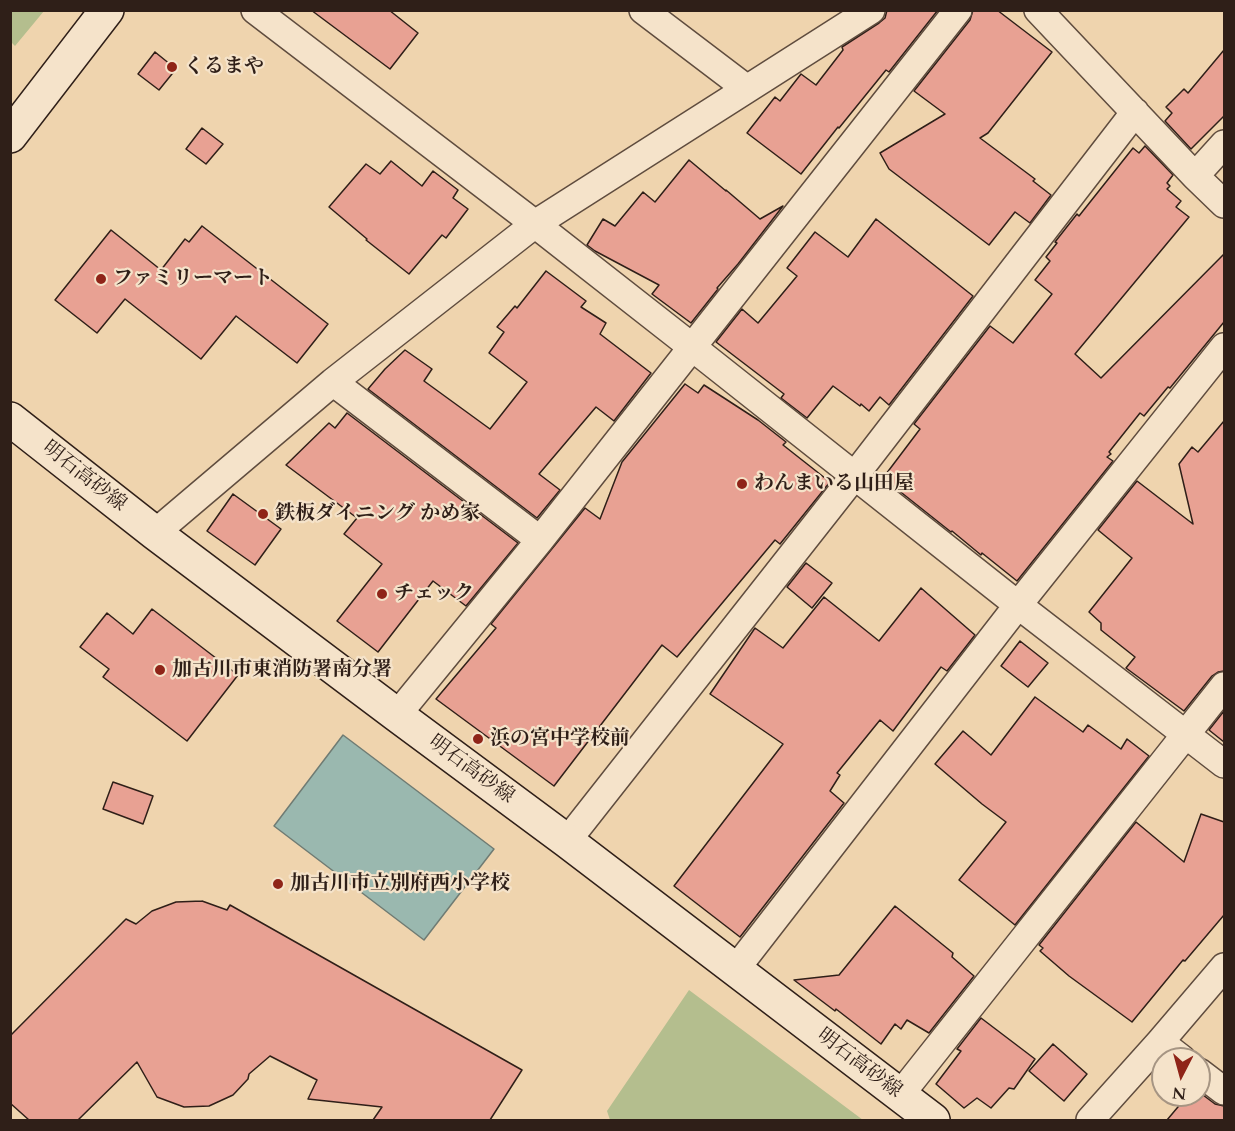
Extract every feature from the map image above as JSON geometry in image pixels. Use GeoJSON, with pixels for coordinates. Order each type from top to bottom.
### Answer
{"type":"FeatureCollection","features":[{"type":"Feature","properties":{"kind":"main road"},"geometry":{"type":"LineString","coordinates":[[10,136],[107,10]]}},
{"type":"Feature","properties":{"kind":"main road","name":"明石高砂線"},"geometry":{"type":"LineString","coordinates":[[10,419],[155,533],[567,841],[933,1120]]}},
{"type":"Feature","properties":{"kind":"street"},"geometry":{"type":"LineString","coordinates":[[255,10],[692,346],[1018,605],[1224,764]]}},
{"type":"Feature","properties":{"kind":"street"},"geometry":{"type":"LineString","coordinates":[[643,10],[747,88]]}},
{"type":"Feature","properties":{"kind":"street"},"geometry":{"type":"LineString","coordinates":[[155,533],[333,382],[535,224],[871,10]]}},
{"type":"Feature","properties":{"kind":"street"},"geometry":{"type":"LineString","coordinates":[[397,715],[540,540],[958,10]]}},
{"type":"Feature","properties":{"kind":"street"},"geometry":{"type":"LineString","coordinates":[[1038,10],[1224,204]]}},
{"type":"Feature","properties":{"kind":"street"},"geometry":{"type":"LineString","coordinates":[[567,841],[855,475],[1135,112]]}},
{"type":"Feature","properties":{"kind":"street"},"geometry":{"type":"LineString","coordinates":[[1195,176],[1224,144]]}},
{"type":"Feature","properties":{"kind":"street"},"geometry":{"type":"LineString","coordinates":[[735,970],[1018,605],[1224,347]]}},
{"type":"Feature","properties":{"kind":"street"},"geometry":{"type":"LineString","coordinates":[[333,382],[540,540]]}},
{"type":"Feature","properties":{"kind":"street"},"geometry":{"type":"LineString","coordinates":[[900,1095],[1224,686]]}},
{"type":"Feature","properties":{"kind":"street"},"geometry":{"type":"LineString","coordinates":[[1090,1120],[1224,967]]}},
{"type":"Feature","properties":{"kind":"street"},"geometry":{"type":"LineString","coordinates":[[1160,1042],[1166,1047]]}},
{"type":"Feature","properties":{"kind":"street"},"geometry":{"type":"LineString","coordinates":[[1211,1081],[1224,1091]]}},
{"type":"Feature","properties":{"kind":"green space"},"geometry":{"type":"Polygon","coordinates":[[[10,11],[44,11],[15,46],[11,42],[10,11]]]}},
{"type":"Feature","properties":{"kind":"green space"},"geometry":{"type":"Polygon","coordinates":[[[689,990],[863,1120],[610,1120],[607,1111],[689,990]]]}},
{"type":"Feature","properties":{"kind":"water"},"geometry":{"type":"Polygon","coordinates":[[[343,735],[494,849],[424,940],[274,826],[343,735]]]}},
{"type":"Feature","properties":{"kind":"building"},"geometry":{"type":"Polygon","coordinates":[[[311,10],[389,10],[418,33],[390,69],[311,10]]]}},
{"type":"Feature","properties":{"kind":"building"},"geometry":{"type":"Polygon","coordinates":[[[887,10],[938,10],[889,72],[886,70],[801,174],[747,133],[775,97],[780,101],[801,74],[816,85],[843,50],[842,47],[879,23],[885,18],[887,10]]]}},
{"type":"Feature","properties":{"kind":"building"},"geometry":{"type":"Polygon","coordinates":[[[973,10],[997,10],[1052,52],[988,133],[980,138],[1035,179],[1033,181],[1051,195],[1030,223],[1015,212],[989,245],[889,169],[880,153],[945,114],[914,91],[970,20],[973,10]]]}},
{"type":"Feature","properties":{"kind":"building"},"geometry":{"type":"Polygon","coordinates":[[[1224,50],[1224,116],[1191,149],[1165,121],[1172,113],[1166,107],[1184,89],[1188,93],[1224,50]]]}},
{"type":"Feature","properties":{"kind":"building"},"geometry":{"type":"Polygon","coordinates":[[[155,52],[176,69],[159,90],[138,74],[155,52]]]}},
{"type":"Feature","properties":{"kind":"building"},"geometry":{"type":"Polygon","coordinates":[[[202,128],[223,144],[206,164],[186,149],[202,128]]]}},
{"type":"Feature","properties":{"kind":"building"},"geometry":{"type":"Polygon","coordinates":[[[1145,146],[1173,175],[1167,183],[1170,186],[1167,189],[1181,201],[1176,207],[1189,217],[1075,354],[1101,378],[1224,254],[1224,322],[1170,388],[1168,387],[1144,416],[1140,413],[1109,452],[1111,454],[1107,457],[1113,461],[1017,581],[883,478],[920,429],[914,424],[990,326],[1013,343],[1052,294],[1035,280],[1050,261],[1046,257],[1057,243],[1055,242],[1077,214],[1079,216],[1133,148],[1139,153],[1145,146]]]}},
{"type":"Feature","properties":{"kind":"building"},"geometry":{"type":"Polygon","coordinates":[[[689,160],[760,219],[783,206],[691,323],[652,294],[659,285],[587,245],[603,219],[615,226],[643,192],[655,202],[689,160]]]}},
{"type":"Feature","properties":{"kind":"building"},"geometry":{"type":"Polygon","coordinates":[[[391,161],[422,186],[433,171],[458,190],[453,198],[468,209],[446,238],[442,235],[409,274],[329,207],[366,164],[380,174],[391,161]]]}},
{"type":"Feature","properties":{"kind":"building"},"geometry":{"type":"Polygon","coordinates":[[[876,219],[973,296],[889,405],[880,397],[869,411],[833,386],[807,418],[781,398],[784,394],[716,342],[742,309],[758,323],[797,276],[787,268],[815,232],[848,257],[876,219]]]}},
{"type":"Feature","properties":{"kind":"building"},"geometry":{"type":"Polygon","coordinates":[[[202,226],[328,324],[297,363],[236,316],[201,359],[125,299],[97,333],[55,300],[111,230],[161,270],[185,239],[189,242],[202,226]]]}},
{"type":"Feature","properties":{"kind":"building"},"geometry":{"type":"Polygon","coordinates":[[[546,271],[586,301],[581,307],[606,323],[600,334],[651,373],[614,421],[596,407],[539,474],[560,490],[537,518],[368,389],[405,350],[432,369],[424,381],[490,429],[527,382],[489,353],[504,332],[497,327],[515,306],[517,308],[546,271]]]}},
{"type":"Feature","properties":{"kind":"building"},"geometry":{"type":"Polygon","coordinates":[[[685,384],[698,393],[704,385],[758,420],[786,442],[783,445],[830,482],[780,544],[775,540],[677,657],[662,645],[554,786],[436,699],[496,628],[491,624],[585,508],[600,519],[622,462],[685,384]]]}},
{"type":"Feature","properties":{"kind":"building"},"geometry":{"type":"Polygon","coordinates":[[[347,413],[518,543],[466,606],[433,581],[378,652],[337,621],[382,564],[344,534],[357,518],[286,465],[329,423],[335,428],[347,413]]]}},
{"type":"Feature","properties":{"kind":"building"},"geometry":{"type":"Polygon","coordinates":[[[1224,421],[1224,671],[1212,676],[1184,711],[1126,668],[1135,657],[1101,630],[1101,623],[1089,612],[1132,558],[1098,530],[1137,481],[1193,524],[1179,464],[1192,447],[1198,452],[1224,421]]]}},
{"type":"Feature","properties":{"kind":"building"},"geometry":{"type":"Polygon","coordinates":[[[233,494],[281,529],[255,565],[207,531],[233,494]]]}},
{"type":"Feature","properties":{"kind":"building"},"geometry":{"type":"Polygon","coordinates":[[[806,563],[832,583],[812,608],[787,587],[806,563]]]}},
{"type":"Feature","properties":{"kind":"building"},"geometry":{"type":"Polygon","coordinates":[[[921,588],[975,635],[947,671],[941,667],[893,731],[880,720],[837,773],[840,775],[830,791],[844,803],[740,937],[674,886],[783,744],[710,694],[755,628],[783,648],[824,597],[879,641],[921,588]]]}},
{"type":"Feature","properties":{"kind":"building"},"geometry":{"type":"Polygon","coordinates":[[[152,609],[238,675],[187,741],[103,677],[109,669],[80,647],[107,613],[133,634],[152,609]]]}},
{"type":"Feature","properties":{"kind":"building"},"geometry":{"type":"Polygon","coordinates":[[[1020,641],[1048,663],[1028,687],[1001,666],[1020,641]]]}},
{"type":"Feature","properties":{"kind":"building"},"geometry":{"type":"Polygon","coordinates":[[[1035,697],[1083,732],[1088,725],[1121,749],[1127,739],[1149,756],[1015,925],[959,880],[1006,822],[935,764],[963,731],[991,755],[1035,697]]]}},
{"type":"Feature","properties":{"kind":"building"},"geometry":{"type":"Polygon","coordinates":[[[1224,711],[1224,742],[1209,730],[1224,711]]]}},
{"type":"Feature","properties":{"kind":"building"},"geometry":{"type":"Polygon","coordinates":[[[113,782],[153,796],[143,824],[103,809],[113,782]]]}},
{"type":"Feature","properties":{"kind":"building"},"geometry":{"type":"Polygon","coordinates":[[[1201,814],[1224,822],[1224,915],[1132,1022],[1069,976],[1040,951],[1043,948],[1039,945],[1136,822],[1184,862],[1201,814]]]}},
{"type":"Feature","properties":{"kind":"building"},"geometry":{"type":"Polygon","coordinates":[[[202,901],[227,910],[230,905],[522,1070],[490,1120],[373,1120],[382,1107],[308,1099],[317,1080],[270,1056],[249,1074],[248,1079],[233,1095],[209,1106],[184,1107],[157,1097],[137,1062],[78,1120],[29,1120],[10,1103],[10,1036],[126,919],[136,924],[152,911],[176,902],[202,901]]]}},
{"type":"Feature","properties":{"kind":"building"},"geometry":{"type":"Polygon","coordinates":[[[895,906],[953,953],[952,957],[974,976],[929,1033],[907,1020],[901,1029],[895,1024],[881,1044],[794,980],[839,975],[895,906]]]}},
{"type":"Feature","properties":{"kind":"building"},"geometry":{"type":"Polygon","coordinates":[[[981,1018],[1035,1059],[1014,1089],[1009,1088],[991,1108],[977,1098],[964,1108],[936,1084],[961,1051],[957,1049],[981,1018]]]}},
{"type":"Feature","properties":{"kind":"building"},"geometry":{"type":"Polygon","coordinates":[[[1053,1044],[1087,1074],[1064,1101],[1029,1071],[1053,1044]]]}},
{"type":"Feature","properties":{"kind":"building"},"geometry":{"type":"Polygon","coordinates":[[[1211,1101],[1224,1106],[1224,1120],[1167,1120],[1178,1107],[1211,1107],[1211,1101]]]}},
{"type":"Feature","properties":{"kind":"place","name":"くるまや"},"geometry":{"type":"Point","coordinates":[172,67]}},
{"type":"Feature","properties":{"kind":"place","name":"ファミリーマート"},"geometry":{"type":"Point","coordinates":[101,279]}},
{"type":"Feature","properties":{"kind":"place","name":"わんまいる山田屋"},"geometry":{"type":"Point","coordinates":[742,484]}},
{"type":"Feature","properties":{"kind":"place","name":"鉄板ダイニング かめ家"},"geometry":{"type":"Point","coordinates":[263,514]}},
{"type":"Feature","properties":{"kind":"place","name":"チェック"},"geometry":{"type":"Point","coordinates":[382,594]}},
{"type":"Feature","properties":{"kind":"place","name":"加古川市東消防署南分署"},"geometry":{"type":"Point","coordinates":[160,670]}},
{"type":"Feature","properties":{"kind":"place","name":"浜の宮中学校前"},"geometry":{"type":"Point","coordinates":[478,739]}},
{"type":"Feature","properties":{"kind":"place","name":"加古川市立別府西小学校"},"geometry":{"type":"Point","coordinates":[278,884]}}]}
